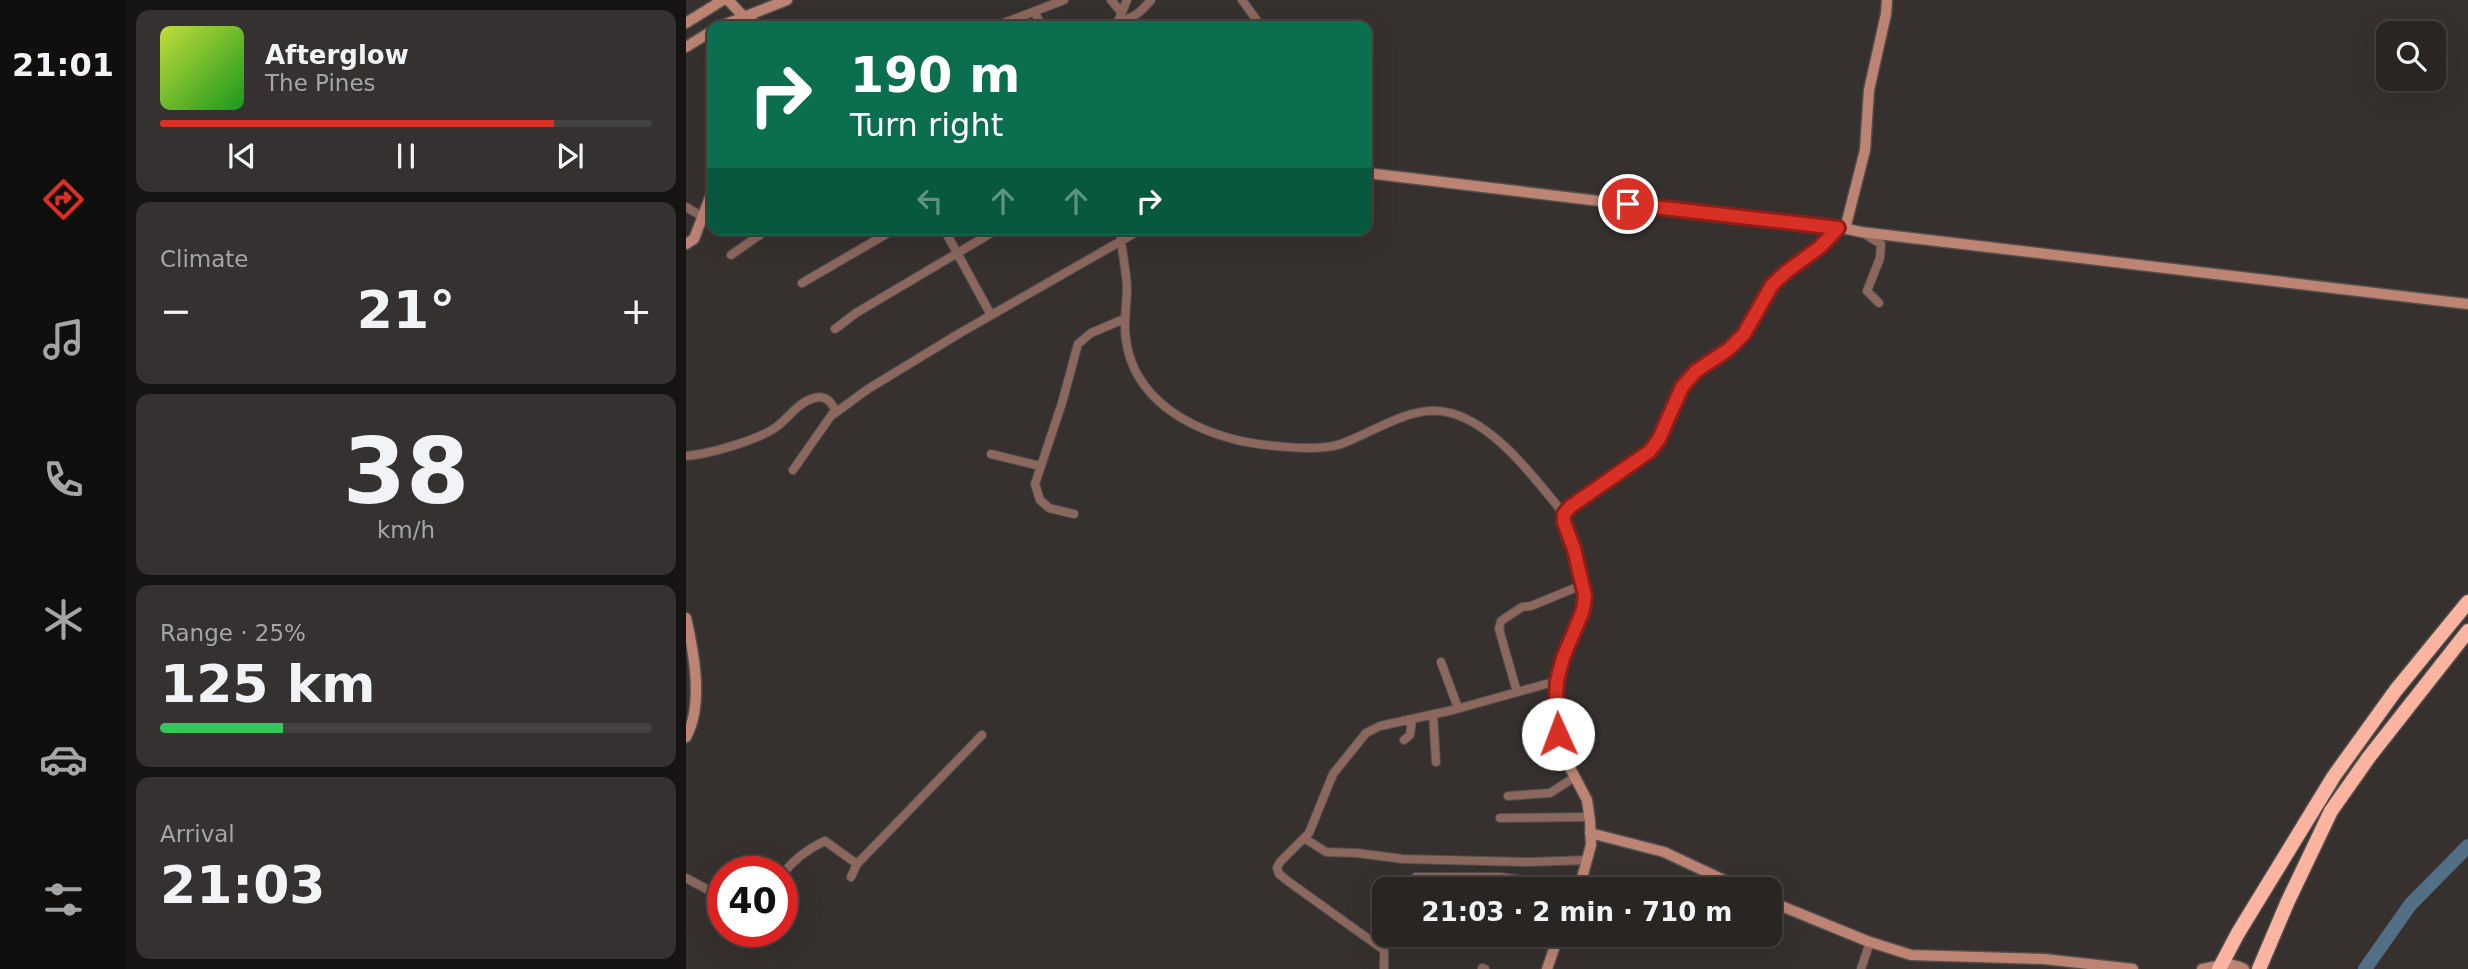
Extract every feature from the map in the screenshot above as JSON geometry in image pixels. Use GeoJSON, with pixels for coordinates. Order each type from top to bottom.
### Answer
{"type":"FeatureCollection","features":[{"type":"Feature","properties":{"kind":"highway"},"geometry":{"type":"LineString","coordinates":[[2220,967],[2244,921],[2334,776],[2396,690],[2468,602]]}},
{"type":"Feature","properties":{"kind":"highway"},"geometry":{"type":"LineString","coordinates":[[2259,969],[2288,901],[2332,811],[2369,757],[2468,631]]}},
{"type":"Feature","properties":{"kind":"street"},"geometry":{"type":"LineString","coordinates":[[686,23],[732,6],[787,0]]}},
{"type":"Feature","properties":{"kind":"street"},"geometry":{"type":"LineString","coordinates":[[1010,21],[1064,0]]}},
{"type":"Feature","properties":{"kind":"street"},"geometry":{"type":"LineString","coordinates":[[1111,0],[1121,12]]}},
{"type":"Feature","properties":{"kind":"street"},"geometry":{"type":"LineString","coordinates":[[1118,21],[1127,0]]}},
{"type":"Feature","properties":{"kind":"street"},"geometry":{"type":"LineString","coordinates":[[1134,21],[1151,0]]}},
{"type":"Feature","properties":{"kind":"street"},"geometry":{"type":"LineString","coordinates":[[1242,0],[1257,21]]}},
{"type":"Feature","properties":{"kind":"street"},"geometry":{"type":"LineString","coordinates":[[1583,877],[1588,860],[1590,833],[1587,800],[1560,749],[1555,720],[1557,681],[1563,658],[1583,610],[1585,596],[1564,514],[1570,507],[1650,451],[1659,439],[1682,387],[1696,371],[1737,341],[1758,313],[1772,285],[1842,228],[1865,150],[1869,90],[1887,0]]}},
{"type":"Feature","properties":{"kind":"street"},"geometry":{"type":"LineString","coordinates":[[732,6],[752,21]]}},
{"type":"Feature","properties":{"kind":"street"},"geometry":{"type":"LineString","coordinates":[[1035,12],[1039,21]]}},
{"type":"Feature","properties":{"kind":"street"},"geometry":{"type":"LineString","coordinates":[[686,47],[707,34]]}},
{"type":"Feature","properties":{"kind":"street"},"geometry":{"type":"LineString","coordinates":[[1372,174],[2468,304]]}},
{"type":"Feature","properties":{"kind":"street"},"geometry":{"type":"LineString","coordinates":[[686,244],[694,239],[707,206]]}},
{"type":"Feature","properties":{"kind":"street"},"geometry":{"type":"LineString","coordinates":[[686,207],[703,217]]}},
{"type":"Feature","properties":{"kind":"street"},"geometry":{"type":"LineString","coordinates":[[1861,232],[1881,244],[1881,258],[1867,290],[1880,303]]}},
{"type":"Feature","properties":{"kind":"street"},"geometry":{"type":"LineString","coordinates":[[731,255],[759,235]]}},
{"type":"Feature","properties":{"kind":"street"},"geometry":{"type":"LineString","coordinates":[[802,283],[885,235]]}},
{"type":"Feature","properties":{"kind":"street"},"geometry":{"type":"LineString","coordinates":[[948,235],[991,315]]}},
{"type":"Feature","properties":{"kind":"street"},"geometry":{"type":"LineString","coordinates":[[835,329],[856,313],[988,235]]}},
{"type":"Feature","properties":{"kind":"street"},"geometry":{"type":"LineString","coordinates":[[1121,235],[1127,287],[1124,319],[1126,343],[1138,376],[1154,398],[1175,416],[1213,435],[1256,444],[1308,447],[1339,445],[1407,416],[1433,410],[1452,413],[1480,427],[1502,444],[1564,514]]}},
{"type":"Feature","properties":{"kind":"street"},"geometry":{"type":"LineString","coordinates":[[831,416],[868,389],[1131,235]]}},
{"type":"Feature","properties":{"kind":"street"},"geometry":{"type":"LineString","coordinates":[[1074,514],[1049,508],[1040,500],[1035,484],[1078,344],[1091,333],[1124,319]]}},
{"type":"Feature","properties":{"kind":"street"},"geometry":{"type":"LineString","coordinates":[[686,456],[705,454],[774,429],[797,408],[813,398],[825,398],[835,410],[793,470]]}},
{"type":"Feature","properties":{"kind":"street"},"geometry":{"type":"LineString","coordinates":[[991,454],[1040,466]]}},
{"type":"Feature","properties":{"kind":"street"},"geometry":{"type":"LineString","coordinates":[[1517,692],[1499,629],[1501,621],[1522,607],[1531,606],[1582,585]]}},
{"type":"Feature","properties":{"kind":"street"},"geometry":{"type":"LineString","coordinates":[[686,618],[694,657],[695,695],[690,730],[686,737]]}},
{"type":"Feature","properties":{"kind":"street"},"geometry":{"type":"LineString","coordinates":[[1441,662],[1458,708]]}},
{"type":"Feature","properties":{"kind":"street"},"geometry":{"type":"LineString","coordinates":[[1384,969],[1384,950],[1279,874],[1277,868],[1280,862],[1308,833],[1333,774],[1366,733],[1380,726],[1557,681]]}},
{"type":"Feature","properties":{"kind":"street"},"geometry":{"type":"LineString","coordinates":[[1433,714],[1436,761]]}},
{"type":"Feature","properties":{"kind":"street"},"geometry":{"type":"LineString","coordinates":[[1404,740],[1410,735],[1412,720]]}},
{"type":"Feature","properties":{"kind":"street"},"geometry":{"type":"LineString","coordinates":[[851,877],[857,864],[982,736]]}},
{"type":"Feature","properties":{"kind":"street"},"geometry":{"type":"LineString","coordinates":[[1508,796],[1550,793],[1575,777]]}},
{"type":"Feature","properties":{"kind":"street"},"geometry":{"type":"LineString","coordinates":[[1500,818],[1589,817]]}},
{"type":"Feature","properties":{"kind":"street"},"geometry":{"type":"LineString","coordinates":[[1590,833],[1664,852],[1717,877]]}},
{"type":"Feature","properties":{"kind":"street"},"geometry":{"type":"LineString","coordinates":[[1304,838],[1326,852],[1403,859],[1529,862],[1588,860]]}},
{"type":"Feature","properties":{"kind":"street"},"geometry":{"type":"LineString","coordinates":[[798,857],[808,848],[825,841],[857,864]]}},
{"type":"Feature","properties":{"kind":"street"},"geometry":{"type":"LineString","coordinates":[[686,878],[707,889]]}},
{"type":"Feature","properties":{"kind":"street"},"geometry":{"type":"LineString","coordinates":[[1782,906],[1870,942],[1911,955],[2045,958],[2133,969]]}},
{"type":"Feature","properties":{"kind":"street"},"geometry":{"type":"LineString","coordinates":[[1861,969],[1870,942]]}},
{"type":"Feature","properties":{"kind":"street"},"geometry":{"type":"LineString","coordinates":[[1547,969],[1555,947]]}},
{"type":"Feature","properties":{"kind":"street"},"geometry":{"type":"LineString","coordinates":[[2202,969],[2236,964],[2244,969]]}},
{"type":"Feature","properties":{"kind":"waterway"},"geometry":{"type":"LineString","coordinates":[[2365,969],[2410,905],[2468,846]]}},
{"type":"Feature","properties":{"kind":"route"},"geometry":{"type":"LineString","coordinates":[[1558,734],[1555,720],[1557,681],[1571,636],[1583,610],[1585,596],[1564,514],[1570,507],[1650,451],[1659,439],[1682,387],[1696,371],[1729,349],[1744,334],[1772,285],[1820,247],[1838,228],[1628,204]]}}]}
